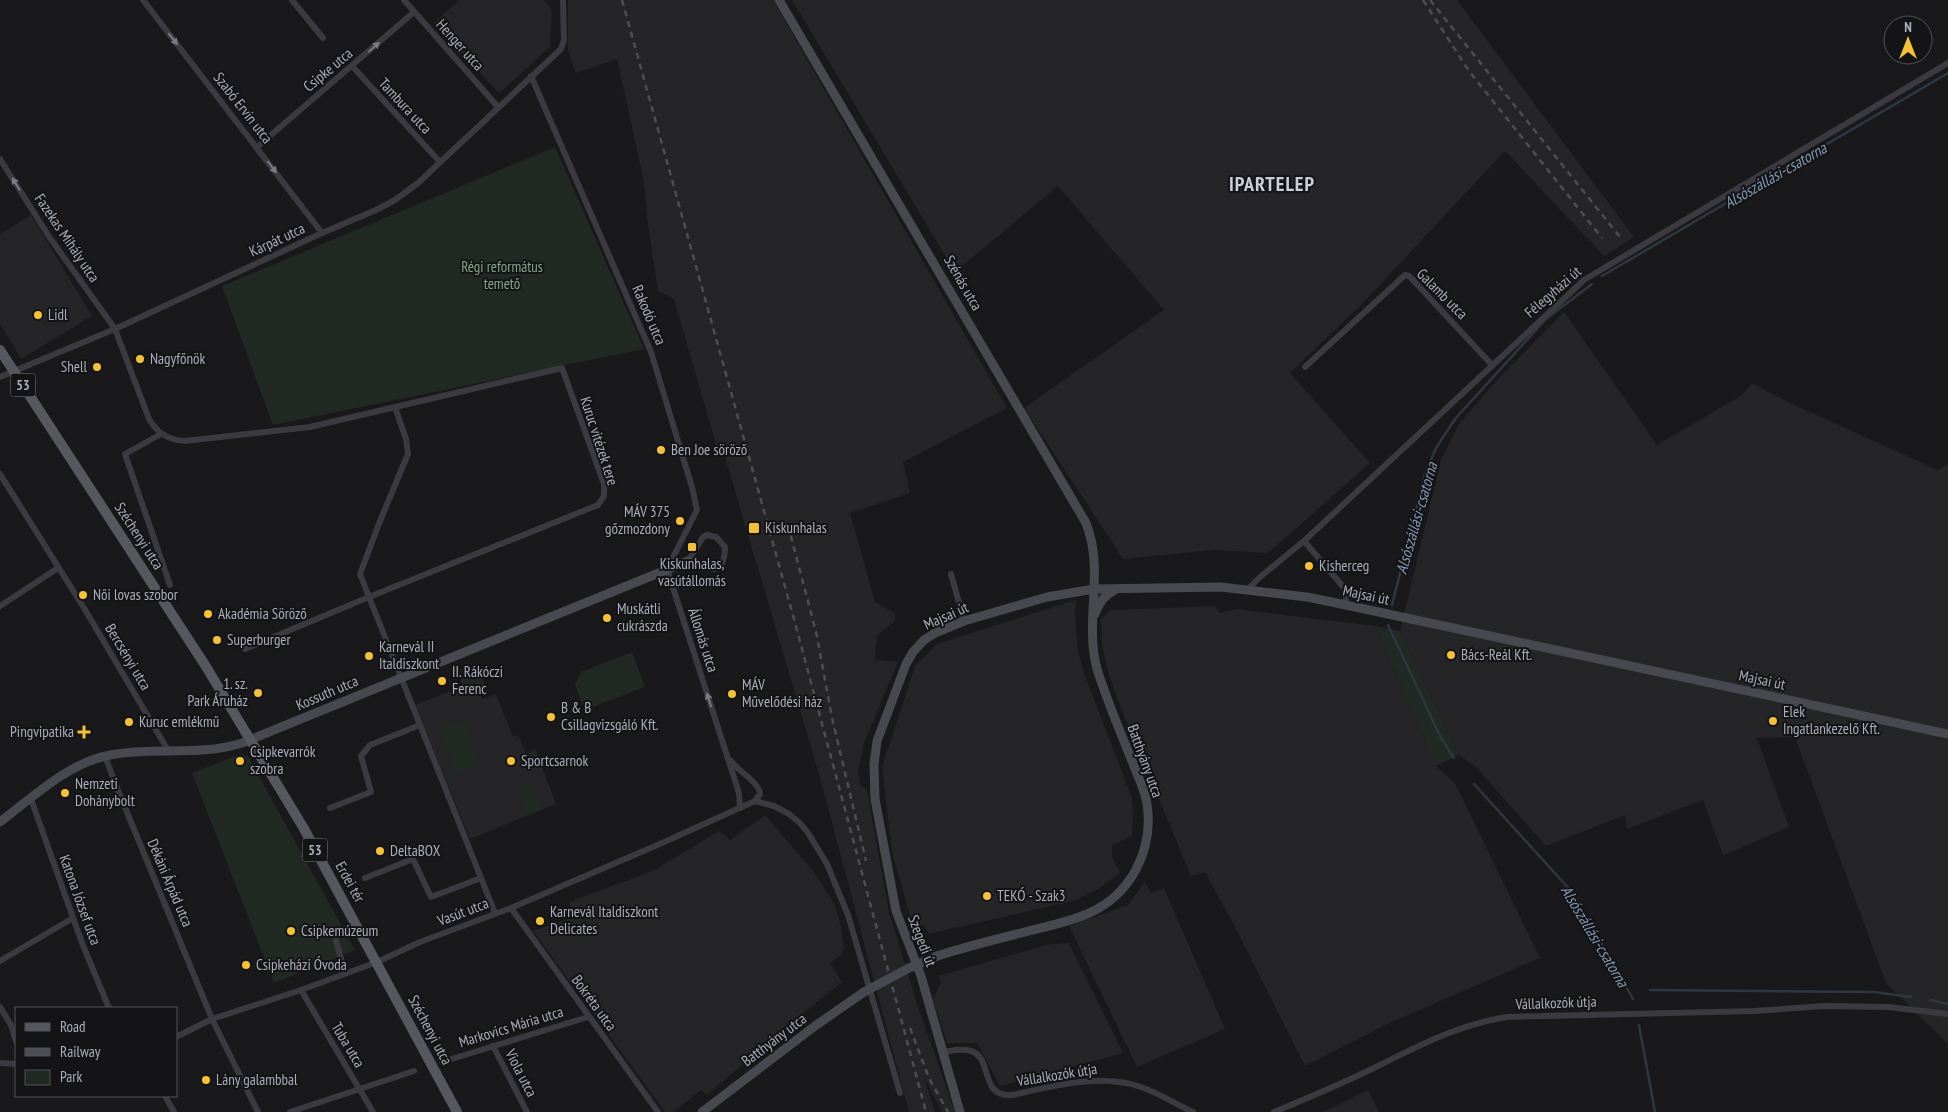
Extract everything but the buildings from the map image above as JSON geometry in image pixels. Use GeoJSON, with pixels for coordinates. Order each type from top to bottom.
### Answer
{"type":"FeatureCollection","features":[{"type":"Feature","properties":{"kind":"main road","name":"Szénás utca"},"geometry":{"type":"LineString","coordinates":[[780,0],[1086,524],[1093,548],[1094,589]]}},
{"type":"Feature","properties":{"kind":"main road","name":"Széchenyi utca"},"geometry":{"type":"LineString","coordinates":[[0,350],[194,648],[250,740]]}},
{"type":"Feature","properties":{"kind":"main road","name":"Kossuth utca"},"geometry":{"type":"LineString","coordinates":[[0,822],[78,766],[105,756],[130,753],[216,750],[250,740],[688,561]]}},
{"type":"Feature","properties":{"kind":"main road","name":"Majsai út"},"geometry":{"type":"LineString","coordinates":[[874,777],[877,741],[908,658],[924,640],[940,630],[964,621],[1047,597],[1094,589],[1196,587],[1248,589],[1307,597],[1948,734]]}},
{"type":"Feature","properties":{"kind":"main road","name":"Batthyány utca"},"geometry":{"type":"LineString","coordinates":[[702,1112],[815,1026],[864,992],[902,971],[938,956],[1086,915],[1114,897],[1128,883],[1138,867],[1148,836],[1147,803],[1103,688],[1097,667],[1092,623],[1094,589]]}},
{"type":"Feature","properties":{"kind":"main road"},"geometry":{"type":"LineString","coordinates":[[1092,623],[1102,600],[1110,592],[1120,589]]}},
{"type":"Feature","properties":{"kind":"main road","name":"Erdei tér"},"geometry":{"type":"LineString","coordinates":[[250,740],[303,827],[377,962]]}},
{"type":"Feature","properties":{"kind":"main road","name":"Szegedi út"},"geometry":{"type":"LineString","coordinates":[[874,777],[875,799],[892,896],[901,926],[921,976],[960,1112]]}},
{"type":"Feature","properties":{"kind":"main road","name":"Széchenyi utca"},"geometry":{"type":"LineString","coordinates":[[377,962],[457,1112]]}},
{"type":"Feature","properties":{"kind":"street","name":"Szabó Ervin utca"},"geometry":{"type":"LineString","coordinates":[[143,0],[322,233]]}},
{"type":"Feature","properties":{"kind":"street"},"geometry":{"type":"LineString","coordinates":[[292,0],[323,38]]}},
{"type":"Feature","properties":{"kind":"street","name":"Henger utca"},"geometry":{"type":"LineString","coordinates":[[404,0],[498,107]]}},
{"type":"Feature","properties":{"kind":"street","name":"Kárpát utca"},"geometry":{"type":"LineString","coordinates":[[0,377],[115,329],[395,200],[418,183],[563,45],[563,0]]}},
{"type":"Feature","properties":{"kind":"street","name":"Csipke utca"},"geometry":{"type":"LineString","coordinates":[[257,147],[414,12]]}},
{"type":"Feature","properties":{"kind":"street","name":"Félegyházi út"},"geometry":{"type":"LineString","coordinates":[[1248,589],[1260,576],[1304,541],[1584,280],[1948,63]]}},
{"type":"Feature","properties":{"kind":"street","name":"Tambura utca"},"geometry":{"type":"LineString","coordinates":[[352,66],[440,162]]}},
{"type":"Feature","properties":{"kind":"street","name":"Rakodó utca"},"geometry":{"type":"LineString","coordinates":[[531,76],[651,352],[697,505],[695,515],[667,569]]}},
{"type":"Feature","properties":{"kind":"street","name":"Fazekas Mihály utca"},"geometry":{"type":"LineString","coordinates":[[0,159],[50,238],[115,329]]}},
{"type":"Feature","properties":{"kind":"street","name":"Galamb utca"},"geometry":{"type":"LineString","coordinates":[[1305,367],[1405,275],[1412,279],[1492,365]]}},
{"type":"Feature","properties":{"kind":"street"},"geometry":{"type":"LineString","coordinates":[[115,329],[149,419],[154,428],[161,434],[125,454],[170,585]]}},
{"type":"Feature","properties":{"kind":"street","name":"Kuruc vitézek tere"},"geometry":{"type":"LineString","coordinates":[[161,434],[170,439],[185,442],[310,427],[562,368],[604,484],[604,496],[598,505],[245,649]]}},
{"type":"Feature","properties":{"kind":"street"},"geometry":{"type":"LineString","coordinates":[[394,407],[406,439],[408,454],[360,574],[495,913]]}},
{"type":"Feature","properties":{"kind":"street","name":"Bercsényi utca"},"geometry":{"type":"LineString","coordinates":[[0,474],[169,752]]}},
{"type":"Feature","properties":{"kind":"street"},"geometry":{"type":"LineString","coordinates":[[707,535],[716,538],[725,547],[724,560],[719,568],[715,569],[688,561],[703,536],[707,535]]}},
{"type":"Feature","properties":{"kind":"street"},"geometry":{"type":"LineString","coordinates":[[1304,541],[1346,590],[1346,605]]}},
{"type":"Feature","properties":{"kind":"street"},"geometry":{"type":"LineString","coordinates":[[0,606],[58,568]]}},
{"type":"Feature","properties":{"kind":"street","name":"Állomás utca"},"geometry":{"type":"LineString","coordinates":[[667,569],[739,793],[740,808]]}},
{"type":"Feature","properties":{"kind":"street"},"geometry":{"type":"LineString","coordinates":[[951,574],[964,621]]}},
{"type":"Feature","properties":{"kind":"street"},"geometry":{"type":"LineString","coordinates":[[330,808],[371,792],[362,756],[370,745],[420,725]]}},
{"type":"Feature","properties":{"kind":"street","name":"Állomás utca"},"geometry":{"type":"LineString","coordinates":[[724,746],[734,765],[759,788],[760,794],[756,801]]}},
{"type":"Feature","properties":{"kind":"street","name":"Dékáni Árpád utca"},"geometry":{"type":"LineString","coordinates":[[105,756],[212,1019],[258,1112]]}},
{"type":"Feature","properties":{"kind":"street","name":"Katona József utca"},"geometry":{"type":"LineString","coordinates":[[31,799],[73,918],[109,1007]]}},
{"type":"Feature","properties":{"kind":"street"},"geometry":{"type":"LineString","coordinates":[[756,801],[774,806],[789,814],[800,823],[827,864],[848,915],[900,1093]]}},
{"type":"Feature","properties":{"kind":"street","name":"Vasút utca"},"geometry":{"type":"LineString","coordinates":[[178,1036],[212,1019],[301,990],[377,962],[420,942],[511,908],[662,844],[756,801]]}},
{"type":"Feature","properties":{"kind":"street","name":"Erdei tér"},"geometry":{"type":"LineString","coordinates":[[366,878],[413,859],[431,897],[481,878]]}},
{"type":"Feature","properties":{"kind":"street","name":"Bokréta utca"},"geometry":{"type":"LineString","coordinates":[[511,908],[658,1112]]}},
{"type":"Feature","properties":{"kind":"street"},"geometry":{"type":"LineString","coordinates":[[0,961],[73,918]]}},
{"type":"Feature","properties":{"kind":"street"},"geometry":{"type":"LineString","coordinates":[[336,941],[345,973]]}},
{"type":"Feature","properties":{"kind":"street","name":"Tuba utca"},"geometry":{"type":"LineString","coordinates":[[301,990],[373,1112]]}},
{"type":"Feature","properties":{"kind":"street","name":"Vállalkozók útja"},"geometry":{"type":"LineString","coordinates":[[1274,1112],[1442,1035],[1464,1026],[1492,1019],[1525,1016],[1754,1011],[1824,1006],[1888,1007],[1948,1014]]}},
{"type":"Feature","properties":{"kind":"street"},"geometry":{"type":"LineString","coordinates":[[0,1007],[11,1025],[15,1037]]}},
{"type":"Feature","properties":{"kind":"street","name":"Markovics Mária utca"},"geometry":{"type":"LineString","coordinates":[[442,1062],[588,1016]]}},
{"type":"Feature","properties":{"kind":"street","name":"Viola utca"},"geometry":{"type":"LineString","coordinates":[[493,1046],[527,1112]]}},
{"type":"Feature","properties":{"kind":"street","name":"Vállalkozók útja"},"geometry":{"type":"LineString","coordinates":[[943,1052],[966,1050],[975,1052],[980,1057],[991,1086],[1003,1094],[1012,1095],[1083,1081],[1106,1080],[1125,1083],[1152,1092],[1193,1112]]}},
{"type":"Feature","properties":{"kind":"street"},"geometry":{"type":"LineString","coordinates":[[0,1063],[15,1064]]}},
{"type":"Feature","properties":{"kind":"street"},"geometry":{"type":"LineString","coordinates":[[290,1112],[414,1071]]}},
{"type":"Feature","properties":{"kind":"street"},"geometry":{"type":"LineString","coordinates":[[166,1097],[174,1112]]}},
{"type":"Feature","properties":{"kind":"shaded area"},"geometry":{"type":"Polygon","coordinates":[[[459,0],[544,0],[552,10],[550,47],[499,93],[433,24],[459,0]]]}},
{"type":"Feature","properties":{"kind":"shaded area"},"geometry":{"type":"Polygon","coordinates":[[[568,0],[773,0],[1007,408],[903,462],[910,493],[850,513],[875,602],[895,613],[895,621],[877,636],[875,660],[898,662],[864,743],[858,772],[860,785],[867,790],[889,912],[918,1007],[955,1112],[942,1112],[924,1077],[935,1112],[909,1112],[819,774],[722,447],[717,448],[674,299],[658,291],[648,225],[644,182],[617,59],[576,73],[568,50],[568,0]]]}},
{"type":"Feature","properties":{"kind":"shaded area"},"geometry":{"type":"Polygon","coordinates":[[[792,0],[1457,0],[1634,237],[1604,256],[1505,151],[1360,306],[1290,373],[1370,463],[1268,553],[1214,550],[1123,559],[1024,408],[1164,310],[1058,186],[955,272],[792,0]]]}},
{"type":"Feature","properties":{"kind":"shaded area"},"geometry":{"type":"Polygon","coordinates":[[[31,215],[92,316],[21,359],[0,324],[0,234],[31,215]]]}},
{"type":"Feature","properties":{"kind":"shaded area"},"geometry":{"type":"Polygon","coordinates":[[[1564,312],[1657,445],[1742,395],[1752,383],[1792,404],[1938,470],[1948,464],[1948,1044],[1886,983],[1795,737],[1757,738],[1789,827],[1723,855],[1703,800],[1627,829],[1625,815],[1546,846],[1476,767],[1459,755],[1400,631],[1441,460],[1458,425],[1499,378],[1564,312]]]}},
{"type":"Feature","properties":{"kind":"shaded area"},"geometry":{"type":"Polygon","coordinates":[[[1076,600],[1075,614],[1078,651],[1085,676],[1131,795],[1133,808],[1132,836],[1112,845],[1112,856],[1120,873],[1097,890],[1073,901],[928,934],[925,925],[913,927],[892,852],[882,767],[915,666],[937,644],[1076,600]]]}},
{"type":"Feature","properties":{"kind":"shaded area"},"geometry":{"type":"Polygon","coordinates":[[[1215,606],[1220,613],[1236,609],[1375,626],[1436,766],[1455,783],[1540,958],[1387,1024],[1305,1066],[1205,872],[1191,876],[1118,701],[1108,672],[1102,644],[1101,619],[1111,610],[1215,606]]]}},
{"type":"Feature","properties":{"kind":"shaded area"},"geometry":{"type":"Polygon","coordinates":[[[478,668],[488,692],[481,695],[482,699],[496,694],[513,737],[518,735],[526,753],[535,749],[556,804],[470,839],[415,705],[463,686],[459,675],[478,668]]]}},
{"type":"Feature","properties":{"kind":"shaded area"},"geometry":{"type":"Polygon","coordinates":[[[765,815],[813,871],[834,903],[841,926],[844,948],[842,954],[830,963],[842,982],[707,1095],[701,1090],[674,1112],[665,1112],[533,931],[574,917],[569,902],[653,871],[719,831],[730,840],[765,815]]]}},
{"type":"Feature","properties":{"kind":"shaded area"},"geometry":{"type":"Polygon","coordinates":[[[1145,882],[1151,893],[1164,888],[1225,1029],[1137,1067],[1069,926],[1128,905],[1145,882]]]}},
{"type":"Feature","properties":{"kind":"shaded area"},"geometry":{"type":"Polygon","coordinates":[[[1069,943],[1123,1053],[1000,1086],[977,1043],[947,1043],[933,1000],[941,982],[939,976],[1046,945],[1069,943]]]}},
{"type":"Feature","properties":{"kind":"shaded area"},"geometry":{"type":"Polygon","coordinates":[[[1368,1090],[1379,1112],[1323,1112],[1368,1090]]]}},
{"type":"Feature","properties":{"kind":"green space","name":"Régi református temető"},"geometry":{"type":"Polygon","coordinates":[[[555,147],[644,349],[273,425],[222,286],[555,147]]]}},
{"type":"Feature","properties":{"kind":"green space"},"geometry":{"type":"Polygon","coordinates":[[[1375,626],[1400,631],[1459,755],[1436,766],[1375,626]]]}},
{"type":"Feature","properties":{"kind":"green space"},"geometry":{"type":"Polygon","coordinates":[[[632,652],[645,687],[585,710],[575,685],[581,672],[632,652]]]}},
{"type":"Feature","properties":{"kind":"green space"},"geometry":{"type":"Polygon","coordinates":[[[464,720],[481,765],[457,774],[439,730],[464,720]]]}},
{"type":"Feature","properties":{"kind":"green space"},"geometry":{"type":"Polygon","coordinates":[[[241,754],[248,756],[355,950],[274,983],[192,773],[241,754]]]}},
{"type":"Feature","properties":{"kind":"green space"},"geometry":{"type":"Polygon","coordinates":[[[532,780],[543,808],[526,815],[515,787],[532,780]]]}},
{"type":"Feature","properties":{"kind":"waterway","name":"Alsószállási-csatorna"},"geometry":{"type":"LineString","coordinates":[[1602,276],[1948,73]]}},
{"type":"Feature","properties":{"kind":"waterway","name":"Alsószállási-csatorna"},"geometry":{"type":"LineString","coordinates":[[1392,605],[1425,474],[1436,448],[1455,419],[1546,319],[1592,284]]}},
{"type":"Feature","properties":{"kind":"waterway","name":"Alsószállási-csatorna"},"geometry":{"type":"LineString","coordinates":[[1388,625],[1441,738],[1454,758]]}},
{"type":"Feature","properties":{"kind":"waterway","name":"Alsószállási-csatorna"},"geometry":{"type":"LineString","coordinates":[[1474,784],[1572,892],[1633,999]]}},
{"type":"Feature","properties":{"kind":"waterway"},"geometry":{"type":"LineString","coordinates":[[1650,990],[1874,992],[1911,997]]}},
{"type":"Feature","properties":{"kind":"waterway"},"geometry":{"type":"LineString","coordinates":[[1930,1000],[1948,1004]]}},
{"type":"Feature","properties":{"kind":"waterway","name":"Alsószállási-csatorna"},"geometry":{"type":"LineString","coordinates":[[1639,1025],[1655,1112]]}},
{"type":"Feature","properties":{"kind":"railway"},"geometry":{"type":"LineString","coordinates":[[622,0],[794,619],[926,1112]]}},
{"type":"Feature","properties":{"kind":"railway"},"geometry":{"type":"LineString","coordinates":[[1423,0],[1469,71],[1602,238]]}},
{"type":"Feature","properties":{"kind":"railway"},"geometry":{"type":"LineString","coordinates":[[1430,0],[1620,237]]}},
{"type":"Feature","properties":{"kind":"railway"},"geometry":{"type":"LineString","coordinates":[[788,525],[817,636],[832,718],[866,861]]}},
{"type":"Feature","properties":{"kind":"railway"},"geometry":{"type":"LineString","coordinates":[[910,1028],[929,1078],[948,1112]]}},
{"type":"Feature","properties":{"kind":"place","name":"Lidl"},"geometry":{"type":"Point","coordinates":[38,315]}},
{"type":"Feature","properties":{"kind":"place","name":"Nagyfőnök"},"geometry":{"type":"Point","coordinates":[140,359]}},
{"type":"Feature","properties":{"kind":"place","name":"Shell"},"geometry":{"type":"Point","coordinates":[97,367]}},
{"type":"Feature","properties":{"kind":"place","name":"Ben Joe söröző"},"geometry":{"type":"Point","coordinates":[661,450]}},
{"type":"Feature","properties":{"kind":"place","name":"MÁV 375 gőzmozdony"},"geometry":{"type":"Point","coordinates":[680,521]}},
{"type":"Feature","properties":{"kind":"place","name":"Kiskunhalas"},"geometry":{"type":"Point","coordinates":[754,528]}},
{"type":"Feature","properties":{"kind":"place","name":"Kiskunhalas, vasútállomás"},"geometry":{"type":"Point","coordinates":[692,547]}},
{"type":"Feature","properties":{"kind":"place","name":"Kisherceg"},"geometry":{"type":"Point","coordinates":[1309,566]}},
{"type":"Feature","properties":{"kind":"place","name":"Női lovas szobor"},"geometry":{"type":"Point","coordinates":[83,595]}},
{"type":"Feature","properties":{"kind":"place","name":"Akadémia Söröző"},"geometry":{"type":"Point","coordinates":[208,614]}},
{"type":"Feature","properties":{"kind":"place","name":"Muskátli cukrászda"},"geometry":{"type":"Point","coordinates":[607,618]}},
{"type":"Feature","properties":{"kind":"place","name":"Superburger"},"geometry":{"type":"Point","coordinates":[217,640]}},
{"type":"Feature","properties":{"kind":"place","name":"Bács-Reál Kft."},"geometry":{"type":"Point","coordinates":[1451,655]}},
{"type":"Feature","properties":{"kind":"place","name":"Karnevál II Italdiszkont"},"geometry":{"type":"Point","coordinates":[369,656]}},
{"type":"Feature","properties":{"kind":"place","name":"II. Rákóczi Ferenc"},"geometry":{"type":"Point","coordinates":[442,681]}},
{"type":"Feature","properties":{"kind":"place","name":"1. sz. Park Áruház"},"geometry":{"type":"Point","coordinates":[258,693]}},
{"type":"Feature","properties":{"kind":"place","name":"MÁV Művelődési ház"},"geometry":{"type":"Point","coordinates":[732,694]}},
{"type":"Feature","properties":{"kind":"place","name":"B & B Csillagvizsgáló Kft."},"geometry":{"type":"Point","coordinates":[551,717]}},
{"type":"Feature","properties":{"kind":"place","name":"Elek Ingatlankezelő Kft."},"geometry":{"type":"Point","coordinates":[1773,721]}},
{"type":"Feature","properties":{"kind":"place","name":"Kuruc emlékmű"},"geometry":{"type":"Point","coordinates":[129,722]}},
{"type":"Feature","properties":{"kind":"place","name":"Pingvipatika"},"geometry":{"type":"Point","coordinates":[84,732]}},
{"type":"Feature","properties":{"kind":"place","name":"Csipkevarrók szobra"},"geometry":{"type":"Point","coordinates":[240,761]}},
{"type":"Feature","properties":{"kind":"place","name":"Sportcsarnok"},"geometry":{"type":"Point","coordinates":[511,761]}},
{"type":"Feature","properties":{"kind":"place","name":"Nemzeti Dohánybolt"},"geometry":{"type":"Point","coordinates":[65,793]}},
{"type":"Feature","properties":{"kind":"place","name":"DeltaBOX"},"geometry":{"type":"Point","coordinates":[380,851]}},
{"type":"Feature","properties":{"kind":"place","name":"TEKÓ - Szak3"},"geometry":{"type":"Point","coordinates":[987,896]}},
{"type":"Feature","properties":{"kind":"place","name":"Karnevál Italdiszkont Delicates"},"geometry":{"type":"Point","coordinates":[540,921]}},
{"type":"Feature","properties":{"kind":"place","name":"Csipkemúzeum"},"geometry":{"type":"Point","coordinates":[291,931]}},
{"type":"Feature","properties":{"kind":"place","name":"Csipkeházi Óvoda"},"geometry":{"type":"Point","coordinates":[246,965]}},
{"type":"Feature","properties":{"kind":"place","name":"Lány galambbal"},"geometry":{"type":"Point","coordinates":[206,1080]}},
{"type":"Feature","properties":{"kind":"district","name":"IPARTELEP"},"geometry":{"type":"Point","coordinates":[1272,184]}}]}
